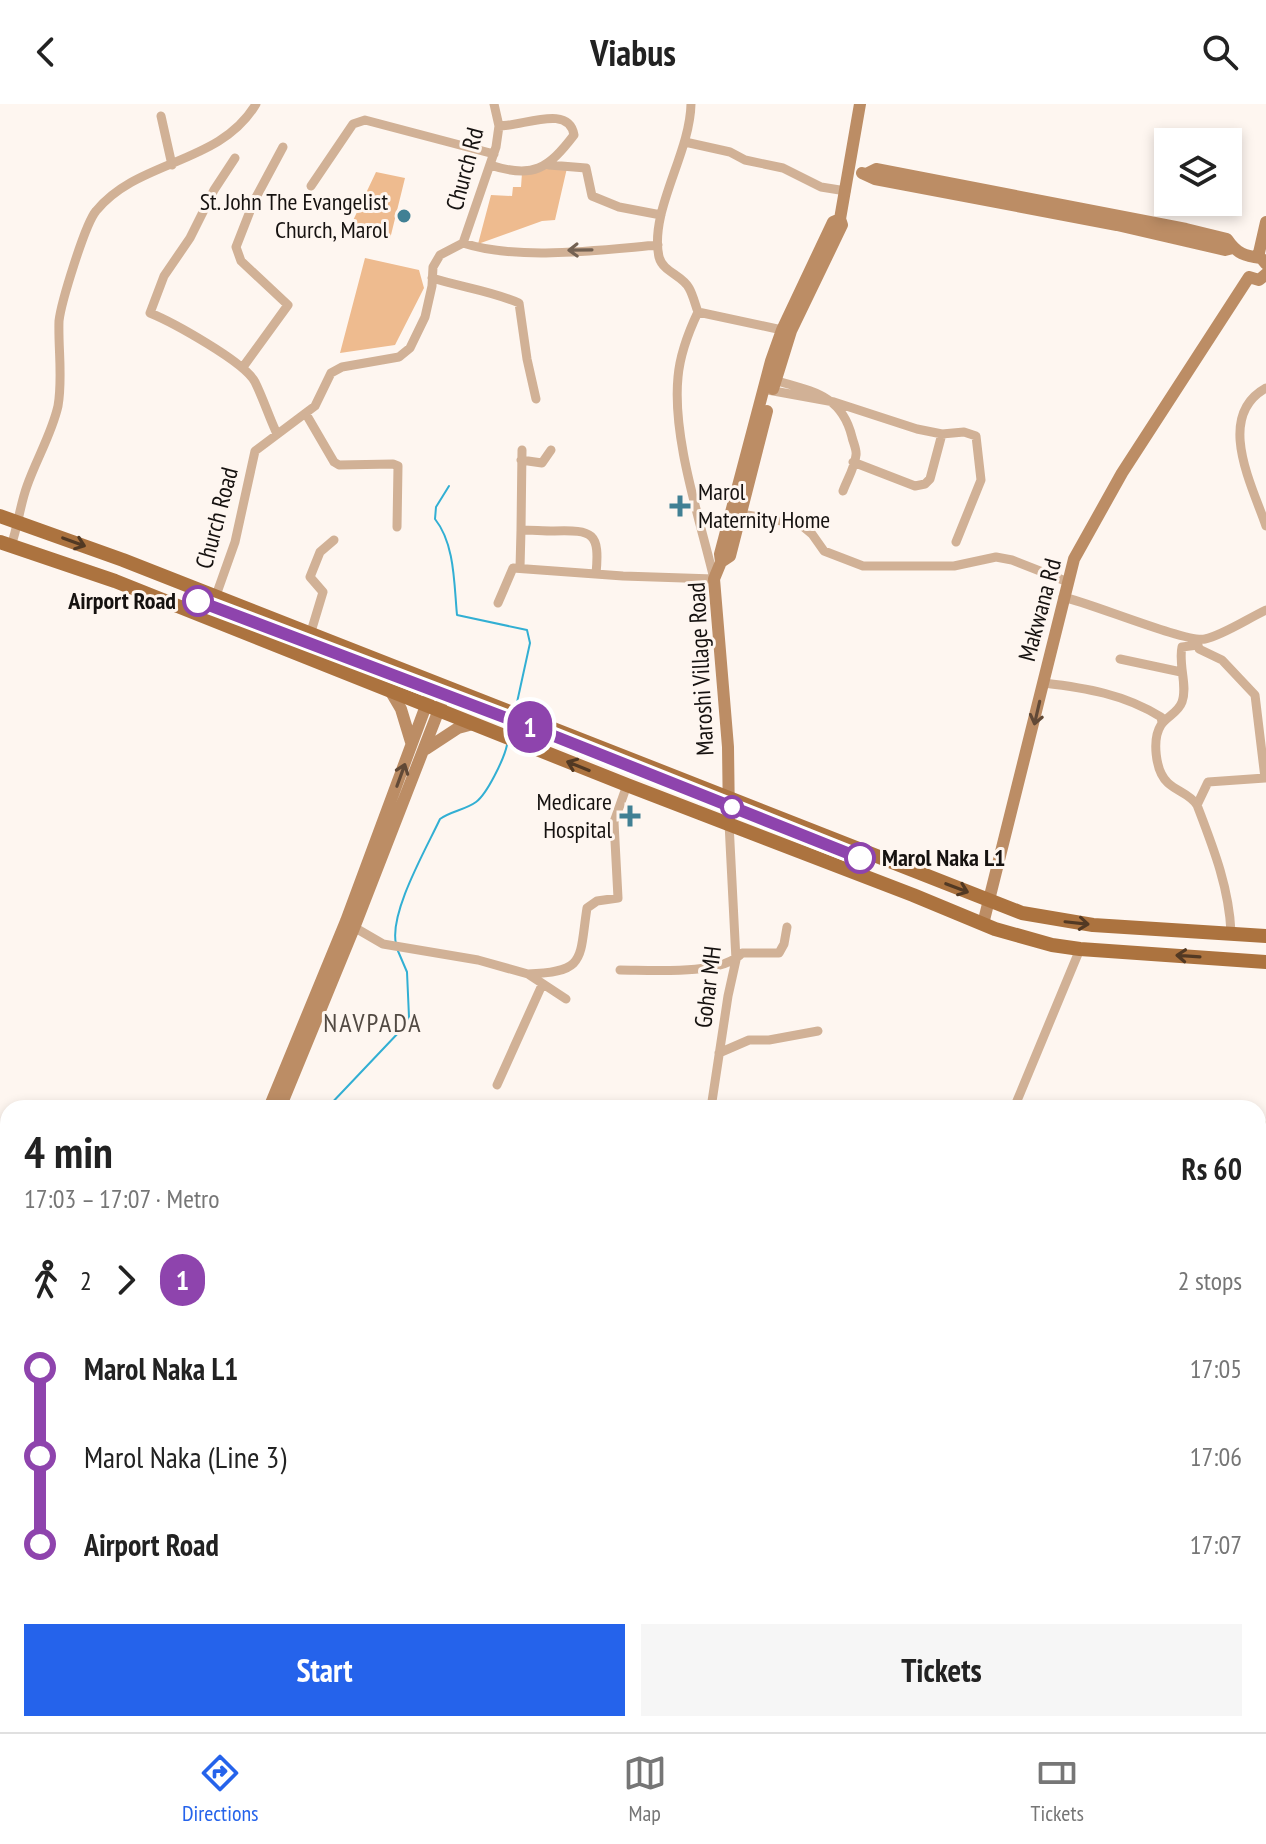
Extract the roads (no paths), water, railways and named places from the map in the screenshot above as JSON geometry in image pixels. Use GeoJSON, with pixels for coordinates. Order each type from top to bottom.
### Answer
{"type":"FeatureCollection","features":[{"type":"Feature","properties":{"kind":"main road","name":"Maroshi Village Road"},"geometry":{"type":"LineString","coordinates":[[770,385],[791,331],[842,225],[840,219],[860,104]]}},
{"type":"Feature","properties":{"kind":"main road"},"geometry":{"type":"LineString","coordinates":[[850,170],[866,174],[876,169],[1119,214],[1227,239],[1233,248],[1263,266]]}},
{"type":"Feature","properties":{"kind":"main road","name":"Maroshi Village Road"},"geometry":{"type":"LineString","coordinates":[[729,823],[728,747],[714,579],[736,514],[782,330],[833,222],[840,219]]}},
{"type":"Feature","properties":{"kind":"main road"},"geometry":{"type":"LineString","coordinates":[[1263,266],[1244,268],[1255,280],[1263,266],[1266,222]]}},
{"type":"Feature","properties":{"kind":"main road","name":"Makwana Rd"},"geometry":{"type":"LineString","coordinates":[[983,924],[1074,559],[1122,473],[1249,277]]}},
{"type":"Feature","properties":{"kind":"main road"},"geometry":{"type":"LineString","coordinates":[[0,516],[1022,913],[1057,921],[1266,936]]}},
{"type":"Feature","properties":{"kind":"main road"},"geometry":{"type":"LineString","coordinates":[[6,544],[115,581],[1018,937],[1080,949],[1266,962]]}},
{"type":"Feature","properties":{"kind":"main road"},"geometry":{"type":"LineString","coordinates":[[283,1100],[441,686]]}},
{"type":"Feature","properties":{"kind":"main road"},"geometry":{"type":"LineString","coordinates":[[391,692],[418,748]]}},
{"type":"Feature","properties":{"kind":"main road"},"geometry":{"type":"LineString","coordinates":[[418,748],[473,724]]}},
{"type":"Feature","properties":{"kind":"main road"},"geometry":{"type":"LineString","coordinates":[[657,795],[666,773]]}},
{"type":"Feature","properties":{"kind":"main road"},"geometry":{"type":"LineString","coordinates":[[273,1100],[350,925]]}},
{"type":"Feature","properties":{"kind":"street"},"geometry":{"type":"LineString","coordinates":[[6,544],[19,522],[25,490],[57,408],[61,378],[59,318],[94,212],[131,183],[221,141],[243,123],[256,104]]}},
{"type":"Feature","properties":{"kind":"street","name":"Church Rd"},"geometry":{"type":"LineString","coordinates":[[463,243],[494,154],[499,126],[494,104]]}},
{"type":"Feature","properties":{"kind":"street"},"geometry":{"type":"LineString","coordinates":[[498,603],[513,568],[714,579],[684,455],[677,402],[683,348],[698,312],[689,288],[661,262],[658,245],[661,215],[685,142],[691,104]]}},
{"type":"Feature","properties":{"kind":"street"},"geometry":{"type":"LineString","coordinates":[[499,126],[510,126],[549,109],[563,112],[573,123],[574,135],[549,165]]}},
{"type":"Feature","properties":{"kind":"street"},"geometry":{"type":"LineString","coordinates":[[161,116],[172,165]]}},
{"type":"Feature","properties":{"kind":"street"},"geometry":{"type":"LineString","coordinates":[[311,186],[353,124],[359,121],[494,154]]}},
{"type":"Feature","properties":{"kind":"street"},"geometry":{"type":"LineString","coordinates":[[685,142],[783,168],[821,187],[846,191]]}},
{"type":"Feature","properties":{"kind":"street"},"geometry":{"type":"LineString","coordinates":[[243,367],[288,305],[241,261],[236,247],[254,201],[283,147]]}},
{"type":"Feature","properties":{"kind":"street"},"geometry":{"type":"LineString","coordinates":[[235,158],[214,190],[190,238],[164,276],[150,313],[171,321],[243,367],[254,380],[277,434]]}},
{"type":"Feature","properties":{"kind":"street"},"geometry":{"type":"LineString","coordinates":[[490,165],[505,170],[530,171],[549,165],[586,168],[592,196],[619,207],[661,215]]}},
{"type":"Feature","properties":{"kind":"street"},"geometry":{"type":"LineString","coordinates":[[536,399],[519,303],[432,278],[433,267],[440,255],[463,243],[498,252],[600,250],[658,245]]}},
{"type":"Feature","properties":{"kind":"street","name":"Church Road"},"geometry":{"type":"LineString","coordinates":[[208,618],[235,542],[255,451],[315,406],[331,373],[342,367],[399,357],[410,348],[425,317],[432,278]]}},
{"type":"Feature","properties":{"kind":"street"},"geometry":{"type":"LineString","coordinates":[[698,312],[782,330]]}},
{"type":"Feature","properties":{"kind":"street"},"geometry":{"type":"LineString","coordinates":[[770,385],[917,429],[942,434],[964,432],[976,436],[981,480],[956,542]]}},
{"type":"Feature","properties":{"kind":"street"},"geometry":{"type":"LineString","coordinates":[[1266,388],[1251,398],[1243,410],[1237,434],[1266,526]]}},
{"type":"Feature","properties":{"kind":"street"},"geometry":{"type":"LineString","coordinates":[[834,402],[850,426],[857,454],[843,491]]}},
{"type":"Feature","properties":{"kind":"street"},"geometry":{"type":"LineString","coordinates":[[306,414],[334,462],[339,465],[398,466],[397,527]]}},
{"type":"Feature","properties":{"kind":"street"},"geometry":{"type":"LineString","coordinates":[[853,462],[915,486],[925,484],[930,479],[942,434]]}},
{"type":"Feature","properties":{"kind":"street"},"geometry":{"type":"LineString","coordinates":[[520,568],[521,455],[542,463],[551,450]]}},
{"type":"Feature","properties":{"kind":"street"},"geometry":{"type":"LineString","coordinates":[[736,514],[800,524],[824,551],[863,566],[954,566],[996,557],[1012,560],[1068,582]]}},
{"type":"Feature","properties":{"kind":"street"},"geometry":{"type":"LineString","coordinates":[[521,530],[576,529],[586,532],[594,539],[596,546],[596,574]]}},
{"type":"Feature","properties":{"kind":"street"},"geometry":{"type":"LineString","coordinates":[[310,635],[323,592],[310,577],[320,552],[334,540]]}},
{"type":"Feature","properties":{"kind":"street"},"geometry":{"type":"LineString","coordinates":[[1063,597],[1179,636],[1201,640],[1266,610]]}},
{"type":"Feature","properties":{"kind":"street"},"geometry":{"type":"LineString","coordinates":[[1197,805],[1208,782],[1265,778],[1255,695],[1222,660],[1199,649],[1198,645],[1182,647],[1183,700],[1177,712],[1162,722],[1156,738],[1162,776],[1192,797],[1197,805],[1220,865],[1230,906],[1231,932]]}},
{"type":"Feature","properties":{"kind":"street"},"geometry":{"type":"LineString","coordinates":[[1120,659],[1181,672]]}},
{"type":"Feature","properties":{"kind":"street"},"geometry":{"type":"LineString","coordinates":[[1044,683],[1117,695],[1142,705],[1161,717],[1162,722]]}},
{"type":"Feature","properties":{"kind":"street"},"geometry":{"type":"LineString","coordinates":[[350,925],[383,944],[478,960],[528,974],[557,972],[576,964],[581,956],[587,908],[597,901],[618,898],[614,822],[627,785]]}},
{"type":"Feature","properties":{"kind":"street","name":"Gohar MH"},"geometry":{"type":"LineString","coordinates":[[712,1100],[736,960],[729,823]]}},
{"type":"Feature","properties":{"kind":"street"},"geometry":{"type":"LineString","coordinates":[[620,970],[706,967],[736,960],[742,953],[779,953],[787,927]]}},
{"type":"Feature","properties":{"kind":"street"},"geometry":{"type":"LineString","coordinates":[[1017,1100],[1080,949]]}},
{"type":"Feature","properties":{"kind":"street"},"geometry":{"type":"LineString","coordinates":[[528,974],[566,999]]}},
{"type":"Feature","properties":{"kind":"street"},"geometry":{"type":"LineString","coordinates":[[497,1085],[542,985]]}},
{"type":"Feature","properties":{"kind":"street"},"geometry":{"type":"LineString","coordinates":[[719,1053],[749,1040],[769,1040],[818,1031]]}},
{"type":"Feature","properties":{"kind":"waterway"},"geometry":{"type":"LineString","coordinates":[[449,486],[436,507],[435,519],[450,552],[457,615],[527,630],[530,643],[516,707]]}},
{"type":"Feature","properties":{"kind":"waterway"},"geometry":{"type":"LineString","coordinates":[[396,944],[395,931],[403,899],[440,819],[472,805],[480,798],[494,776],[507,745]]}},
{"type":"Feature","properties":{"kind":"waterway"},"geometry":{"type":"LineString","coordinates":[[335,1100],[401,1030],[409,1017],[407,972],[398,951]]}},
{"type":"Feature","properties":{"kind":"metro line","name":"1"},"geometry":{"type":"LineString","coordinates":[[198,601],[554,736],[860,858]]}},
{"type":"Feature","properties":{"kind":"place","name":"St. John The Evangelist Church, Marol"},"geometry":{"type":"Point","coordinates":[404,216]}},
{"type":"Feature","properties":{"kind":"place","name":"Marol Maternity Home"},"geometry":{"type":"Point","coordinates":[680,506]}},
{"type":"Feature","properties":{"kind":"place","name":"Airport Road"},"geometry":{"type":"Point","coordinates":[198,601]}},
{"type":"Feature","properties":{"kind":"place","name":"Medicare Hospital"},"geometry":{"type":"Point","coordinates":[630,816]}},
{"type":"Feature","properties":{"kind":"place","name":"Marol Naka L1"},"geometry":{"type":"Point","coordinates":[860,858]}},
{"type":"Feature","properties":{"kind":"district","name":"NAVPADA"},"geometry":{"type":"Point","coordinates":[373,1023]}}]}
